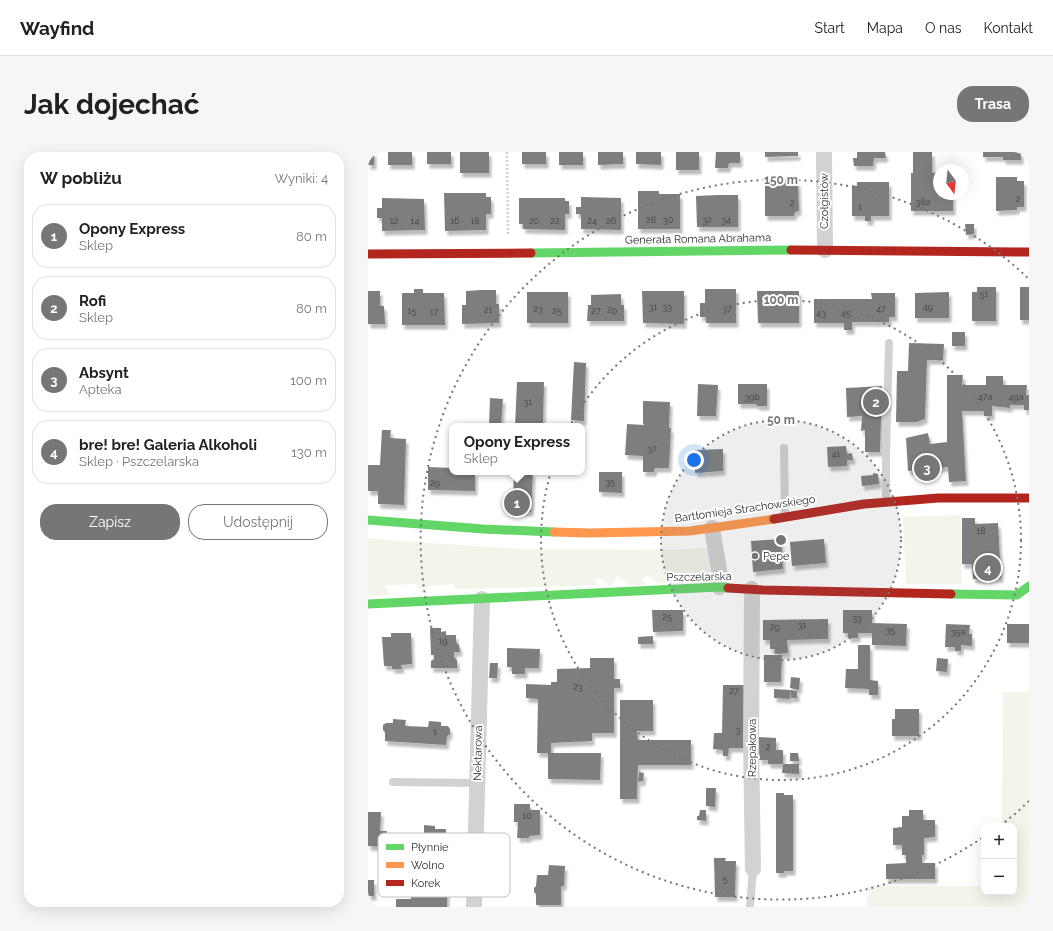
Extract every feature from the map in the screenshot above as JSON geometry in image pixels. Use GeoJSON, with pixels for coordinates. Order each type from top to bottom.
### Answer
{"type":"FeatureCollection","features":[{"type":"Feature","properties":{"kind":"street","name":"Czołgistów"},"geometry":{"type":"LineString","coordinates":[[824,152],[824,250]]}},
{"type":"Feature","properties":{"kind":"street","name":"Generała Romana Abrahama"},"geometry":{"type":"LineString","coordinates":[[368,254],[824,250],[1029,252]]}},
{"type":"Feature","properties":{"kind":"street","name":"Bartłomieja Strachowskiego"},"geometry":{"type":"LineString","coordinates":[[368,520],[483,529],[589,533],[690,531],[864,504],[944,498],[1029,498]]}},
{"type":"Feature","properties":{"kind":"street"},"geometry":{"type":"LineString","coordinates":[[712,528],[720,576],[719,587]]}},
{"type":"Feature","properties":{"kind":"street","name":"Pszczelarska"},"geometry":{"type":"LineString","coordinates":[[368,604],[719,587],[932,594],[1018,594],[1029,586]]}},
{"type":"Feature","properties":{"kind":"street","name":"Rzepakowa"},"geometry":{"type":"LineString","coordinates":[[752,589],[751,740],[753,870]]}},
{"type":"Feature","properties":{"kind":"street","name":"Nektarowa"},"geometry":{"type":"LineString","coordinates":[[476,833],[482,599]]}},
{"type":"Feature","properties":{"kind":"street","name":"Nektarowa"},"geometry":{"type":"LineString","coordinates":[[474,897],[474,907]]}},
{"type":"Feature","properties":{"kind":"lane"},"geometry":{"type":"LineString","coordinates":[[886,502],[889,343]]}},
{"type":"Feature","properties":{"kind":"lane"},"geometry":{"type":"LineString","coordinates":[[784,448],[786,517]]}},
{"type":"Feature","properties":{"kind":"lane"},"geometry":{"type":"LineString","coordinates":[[393,782],[477,783]]}},
{"type":"Feature","properties":{"kind":"lane","name":"Rzepakowa"},"geometry":{"type":"LineString","coordinates":[[750,907],[753,870]]}},
{"type":"Feature","properties":{"kind":"path"},"geometry":{"type":"LineString","coordinates":[[507,152],[508,253]]}},
{"type":"Feature","properties":{"kind":"shaded area"},"geometry":{"type":"Polygon","coordinates":[[[961,515],[962,584],[906,584],[903,517],[961,515]]]}},
{"type":"Feature","properties":{"kind":"shaded area"},"geometry":{"type":"Polygon","coordinates":[[[368,538],[521,549],[673,550],[706,548],[708,552],[710,572],[704,579],[679,582],[669,573],[665,578],[669,582],[660,584],[646,575],[642,580],[646,584],[631,586],[617,576],[611,587],[598,577],[594,581],[598,585],[454,589],[454,584],[429,586],[423,592],[415,584],[385,585],[390,595],[368,596],[368,538]]]}},
{"type":"Feature","properties":{"kind":"shaded area"},"geometry":{"type":"Polygon","coordinates":[[[1003,692],[1029,692],[1029,907],[867,907],[868,886],[981,886],[981,895],[1017,895],[1017,823],[1002,823],[1003,692]]]}},
{"type":"Feature","properties":{"kind":"building"},"geometry":{"type":"Polygon","coordinates":[[[368,152],[374,152],[374,165],[368,165],[368,152]]]}},
{"type":"Feature","properties":{"kind":"building"},"geometry":{"type":"Polygon","coordinates":[[[388,152],[412,152],[412,165],[388,165],[388,152]]]}},
{"type":"Feature","properties":{"kind":"building"},"geometry":{"type":"Polygon","coordinates":[[[427,152],[451,152],[451,164],[427,164],[427,152]]]}},
{"type":"Feature","properties":{"kind":"building"},"geometry":{"type":"Polygon","coordinates":[[[460,152],[489,152],[489,173],[460,173],[460,152]]]}},
{"type":"Feature","properties":{"kind":"building"},"geometry":{"type":"Polygon","coordinates":[[[522,152],[546,152],[546,164],[522,164],[522,152]]]}},
{"type":"Feature","properties":{"kind":"building"},"geometry":{"type":"Polygon","coordinates":[[[559,152],[583,152],[583,165],[559,165],[559,152]]]}},
{"type":"Feature","properties":{"kind":"building"},"geometry":{"type":"Polygon","coordinates":[[[598,152],[623,152],[623,164],[598,165],[598,152]]]}},
{"type":"Feature","properties":{"kind":"building"},"geometry":{"type":"Polygon","coordinates":[[[636,152],[661,152],[661,165],[636,164],[636,152]]]}},
{"type":"Feature","properties":{"kind":"building"},"geometry":{"type":"Polygon","coordinates":[[[676,152],[699,152],[699,170],[676,170],[676,152]]]}},
{"type":"Feature","properties":{"kind":"building"},"geometry":{"type":"Polygon","coordinates":[[[716,152],[740,152],[740,163],[729,163],[728,168],[715,168],[716,152]]]}},
{"type":"Feature","properties":{"kind":"building"},"geometry":{"type":"Polygon","coordinates":[[[765,152],[798,152],[798,156],[765,157],[765,152]]]}},
{"type":"Feature","properties":{"kind":"building"},"geometry":{"type":"Polygon","coordinates":[[[857,152],[885,152],[886,158],[874,158],[873,166],[854,166],[853,158],[857,158],[857,152]]]}},
{"type":"Feature","properties":{"kind":"building"},"geometry":{"type":"Polygon","coordinates":[[[913,152],[932,152],[933,200],[953,200],[953,211],[911,211],[911,173],[913,173],[913,152]]]}},
{"type":"Feature","properties":{"kind":"building"},"geometry":{"type":"Polygon","coordinates":[[[983,152],[1021,152],[1021,160],[1003,160],[1003,157],[983,157],[983,152]]]}},
{"type":"Feature","properties":{"kind":"building"},"geometry":{"type":"Polygon","coordinates":[[[996,177],[1017,177],[1017,181],[1024,181],[1024,207],[1017,207],[1017,210],[996,211],[996,177]]]}},
{"type":"Feature","properties":{"kind":"building"},"geometry":{"type":"Polygon","coordinates":[[[765,178],[795,178],[795,182],[798,182],[799,211],[795,212],[794,216],[765,216],[765,178]]]}},
{"type":"Feature","properties":{"kind":"building"},"geometry":{"type":"Polygon","coordinates":[[[857,182],[889,182],[889,216],[871,216],[871,221],[865,221],[865,216],[852,216],[852,185],[857,186],[857,182]]]}},
{"type":"Feature","properties":{"kind":"building"},"geometry":{"type":"Polygon","coordinates":[[[638,191],[659,191],[659,194],[680,194],[680,229],[638,229],[638,191]]]}},
{"type":"Feature","properties":{"kind":"building"},"geometry":{"type":"Polygon","coordinates":[[[444,193],[486,193],[486,197],[491,197],[491,214],[486,214],[486,230],[445,231],[444,193]]]}},
{"type":"Feature","properties":{"kind":"building"},"geometry":{"type":"Polygon","coordinates":[[[738,195],[738,227],[697,227],[696,196],[738,195]]]}},
{"type":"Feature","properties":{"kind":"building"},"geometry":{"type":"Polygon","coordinates":[[[581,197],[621,198],[621,230],[581,229],[581,214],[576,214],[576,207],[581,207],[581,197]]]}},
{"type":"Feature","properties":{"kind":"building"},"geometry":{"type":"Polygon","coordinates":[[[382,198],[424,199],[425,230],[382,231],[382,218],[377,218],[377,208],[382,208],[382,198]]]}},
{"type":"Feature","properties":{"kind":"building"},"geometry":{"type":"Polygon","coordinates":[[[519,198],[565,198],[565,201],[569,201],[569,214],[565,214],[565,230],[523,229],[523,224],[519,224],[519,198]]]}},
{"type":"Feature","properties":{"kind":"building"},"geometry":{"type":"Polygon","coordinates":[[[965,224],[974,224],[974,234],[966,235],[965,224]]]}},
{"type":"Feature","properties":{"kind":"building"},"geometry":{"type":"Polygon","coordinates":[[[977,287],[996,287],[996,321],[972,321],[972,292],[977,292],[977,287]]]}},
{"type":"Feature","properties":{"kind":"building"},"geometry":{"type":"Polygon","coordinates":[[[1020,287],[1029,287],[1029,320],[1020,320],[1020,287]]]}},
{"type":"Feature","properties":{"kind":"building"},"geometry":{"type":"Polygon","coordinates":[[[414,289],[423,289],[423,293],[444,293],[445,325],[402,325],[402,293],[414,293],[414,289]]]}},
{"type":"Feature","properties":{"kind":"building"},"geometry":{"type":"Polygon","coordinates":[[[705,289],[736,289],[736,323],[706,323],[706,317],[700,317],[700,303],[705,303],[705,289]]]}},
{"type":"Feature","properties":{"kind":"building"},"geometry":{"type":"Polygon","coordinates":[[[496,290],[496,304],[499,304],[499,323],[462,324],[462,305],[466,305],[466,291],[496,290]]]}},
{"type":"Feature","properties":{"kind":"building"},"geometry":{"type":"Polygon","coordinates":[[[368,291],[380,291],[380,306],[384,306],[385,324],[368,324],[368,291]]]}},
{"type":"Feature","properties":{"kind":"building"},"geometry":{"type":"Polygon","coordinates":[[[642,291],[684,291],[684,324],[643,323],[642,291]]]}},
{"type":"Feature","properties":{"kind":"building"},"geometry":{"type":"Polygon","coordinates":[[[757,291],[799,291],[799,323],[758,323],[757,291]]]}},
{"type":"Feature","properties":{"kind":"building"},"geometry":{"type":"Polygon","coordinates":[[[527,292],[568,292],[568,323],[527,323],[527,292]]]}},
{"type":"Feature","properties":{"kind":"building"},"geometry":{"type":"Polygon","coordinates":[[[949,292],[949,318],[915,318],[915,293],[949,292]]]}},
{"type":"Feature","properties":{"kind":"building"},"geometry":{"type":"Polygon","coordinates":[[[871,293],[895,293],[895,317],[889,317],[889,322],[852,322],[852,330],[844,330],[844,323],[814,323],[814,299],[872,299],[871,293]]]}},
{"type":"Feature","properties":{"kind":"building"},"geometry":{"type":"Polygon","coordinates":[[[621,294],[621,305],[624,305],[624,321],[587,321],[588,305],[591,305],[591,295],[621,294]]]}},
{"type":"Feature","properties":{"kind":"building"},"geometry":{"type":"Polygon","coordinates":[[[952,332],[965,332],[965,346],[952,346],[952,332]]]}},
{"type":"Feature","properties":{"kind":"building"},"geometry":{"type":"Polygon","coordinates":[[[909,343],[944,344],[943,360],[927,360],[925,419],[917,422],[896,422],[897,371],[908,371],[909,343]]]}},
{"type":"Feature","properties":{"kind":"building"},"geometry":{"type":"Polygon","coordinates":[[[574,362],[586,363],[584,421],[571,420],[574,362]]]}},
{"type":"Feature","properties":{"kind":"building"},"geometry":{"type":"Polygon","coordinates":[[[947,375],[963,375],[962,385],[986,385],[986,376],[1003,376],[1003,385],[1027,385],[1026,395],[1029,395],[1029,410],[1024,410],[1024,405],[1010,405],[1010,408],[992,406],[992,416],[984,416],[984,411],[962,411],[966,481],[949,482],[948,467],[908,471],[906,438],[928,433],[930,444],[947,442],[947,375]]]}},
{"type":"Feature","properties":{"kind":"building"},"geometry":{"type":"Polygon","coordinates":[[[517,382],[544,382],[543,423],[515,423],[517,382]]]}},
{"type":"Feature","properties":{"kind":"building"},"geometry":{"type":"Polygon","coordinates":[[[698,384],[718,385],[716,416],[697,416],[698,384]]]}},
{"type":"Feature","properties":{"kind":"building"},"geometry":{"type":"Polygon","coordinates":[[[738,384],[767,384],[767,406],[757,406],[756,404],[738,404],[738,384]]]}},
{"type":"Feature","properties":{"kind":"building"},"geometry":{"type":"Polygon","coordinates":[[[882,386],[880,452],[865,452],[865,430],[861,431],[862,416],[847,417],[846,388],[882,386]]]}},
{"type":"Feature","properties":{"kind":"building"},"geometry":{"type":"Polygon","coordinates":[[[490,398],[503,399],[501,423],[489,423],[490,398]]]}},
{"type":"Feature","properties":{"kind":"building"},"geometry":{"type":"Polygon","coordinates":[[[643,401],[670,402],[669,428],[671,428],[669,468],[655,468],[654,472],[643,472],[643,456],[625,455],[627,424],[644,425],[643,401]]]}},
{"type":"Feature","properties":{"kind":"building"},"geometry":{"type":"Polygon","coordinates":[[[382,430],[391,430],[390,438],[406,439],[404,505],[378,504],[378,491],[368,491],[368,465],[380,465],[382,430]]]}},
{"type":"Feature","properties":{"kind":"building"},"geometry":{"type":"Polygon","coordinates":[[[846,446],[847,454],[852,453],[853,460],[847,460],[847,466],[828,467],[827,447],[846,446]]]}},
{"type":"Feature","properties":{"kind":"building"},"geometry":{"type":"Polygon","coordinates":[[[723,449],[723,471],[695,473],[694,450],[723,449]]]}},
{"type":"Feature","properties":{"kind":"building"},"geometry":{"type":"Polygon","coordinates":[[[428,467],[449,468],[449,475],[475,475],[475,491],[428,490],[428,467]]]}},
{"type":"Feature","properties":{"kind":"building"},"geometry":{"type":"Polygon","coordinates":[[[599,472],[622,472],[622,493],[599,492],[599,472]]]}},
{"type":"Feature","properties":{"kind":"building"},"geometry":{"type":"Polygon","coordinates":[[[873,473],[878,474],[879,484],[862,486],[861,476],[873,475],[873,473]]]}},
{"type":"Feature","properties":{"kind":"building"},"geometry":{"type":"Polygon","coordinates":[[[514,475],[533,475],[531,512],[507,511],[507,497],[513,497],[514,475]]]}},
{"type":"Feature","properties":{"kind":"building"},"geometry":{"type":"Polygon","coordinates":[[[962,518],[975,518],[975,524],[998,523],[1001,578],[973,579],[972,564],[962,564],[962,518]]]}},
{"type":"Feature","properties":{"kind":"building"},"geometry":{"type":"Polygon","coordinates":[[[781,539],[783,569],[753,572],[751,541],[781,539]]]}},
{"type":"Feature","properties":{"kind":"building"},"geometry":{"type":"Polygon","coordinates":[[[824,539],[826,563],[792,566],[790,542],[824,539]]]}},
{"type":"Feature","properties":{"kind":"building"},"geometry":{"type":"Polygon","coordinates":[[[652,610],[683,610],[683,631],[653,632],[652,610]]]}},
{"type":"Feature","properties":{"kind":"building"},"geometry":{"type":"Polygon","coordinates":[[[843,610],[872,610],[872,623],[907,624],[906,646],[872,645],[872,633],[858,633],[858,638],[848,638],[848,633],[843,633],[843,610]]]}},
{"type":"Feature","properties":{"kind":"building"},"geometry":{"type":"Polygon","coordinates":[[[828,619],[828,639],[787,640],[788,653],[775,654],[775,649],[770,649],[770,640],[763,640],[763,620],[828,619]]]}},
{"type":"Feature","properties":{"kind":"building"},"geometry":{"type":"Polygon","coordinates":[[[946,624],[970,625],[969,634],[972,634],[972,646],[961,645],[961,651],[955,651],[955,647],[945,647],[946,624]]]}},
{"type":"Feature","properties":{"kind":"building"},"geometry":{"type":"Polygon","coordinates":[[[1007,624],[1029,624],[1029,643],[1007,643],[1007,624]]]}},
{"type":"Feature","properties":{"kind":"building"},"geometry":{"type":"Polygon","coordinates":[[[430,628],[441,628],[441,632],[446,631],[446,635],[456,635],[456,642],[459,645],[460,652],[454,652],[454,657],[457,660],[457,668],[431,668],[431,661],[434,659],[434,655],[431,655],[430,628]]]}},
{"type":"Feature","properties":{"kind":"building"},"geometry":{"type":"Polygon","coordinates":[[[391,633],[411,633],[412,664],[401,665],[402,669],[392,669],[392,666],[384,666],[382,637],[391,637],[391,633]]]}},
{"type":"Feature","properties":{"kind":"building"},"geometry":{"type":"Polygon","coordinates":[[[653,636],[653,644],[638,644],[638,637],[653,636]]]}},
{"type":"Feature","properties":{"kind":"building"},"geometry":{"type":"Polygon","coordinates":[[[858,645],[870,645],[870,680],[878,681],[878,695],[869,695],[869,689],[845,688],[846,669],[858,669],[858,645]]]}},
{"type":"Feature","properties":{"kind":"building"},"geometry":{"type":"Polygon","coordinates":[[[507,648],[540,649],[539,668],[525,668],[525,674],[512,674],[512,667],[507,667],[507,648]]]}},
{"type":"Feature","properties":{"kind":"building"},"geometry":{"type":"Polygon","coordinates":[[[764,655],[782,655],[781,682],[764,682],[764,655]]]}},
{"type":"Feature","properties":{"kind":"building"},"geometry":{"type":"Polygon","coordinates":[[[590,658],[614,658],[614,679],[620,679],[620,688],[614,688],[614,733],[592,733],[592,741],[551,743],[551,753],[601,753],[600,780],[548,779],[548,753],[537,753],[538,699],[526,698],[526,684],[551,685],[551,682],[557,682],[557,669],[590,668],[590,658]]]}},
{"type":"Feature","properties":{"kind":"building"},"geometry":{"type":"Polygon","coordinates":[[[937,658],[948,659],[947,672],[936,671],[937,658]]]}},
{"type":"Feature","properties":{"kind":"building"},"geometry":{"type":"Polygon","coordinates":[[[490,663],[498,663],[497,678],[489,678],[490,663]]]}},
{"type":"Feature","properties":{"kind":"building"},"geometry":{"type":"Polygon","coordinates":[[[791,677],[800,678],[799,690],[790,688],[791,677]]]}},
{"type":"Feature","properties":{"kind":"building"},"geometry":{"type":"Polygon","coordinates":[[[723,685],[745,685],[745,748],[729,748],[728,756],[723,756],[723,750],[713,749],[714,733],[722,733],[723,685]]]}},
{"type":"Feature","properties":{"kind":"building"},"geometry":{"type":"Polygon","coordinates":[[[774,689],[791,690],[790,699],[774,698],[774,689]]]}},
{"type":"Feature","properties":{"kind":"building"},"geometry":{"type":"Polygon","coordinates":[[[791,690],[797,691],[797,698],[791,698],[791,690]]]}},
{"type":"Feature","properties":{"kind":"building"},"geometry":{"type":"Polygon","coordinates":[[[620,700],[653,700],[653,731],[637,731],[638,740],[691,740],[691,765],[638,765],[637,799],[620,799],[620,700]]]}},
{"type":"Feature","properties":{"kind":"building"},"geometry":{"type":"Polygon","coordinates":[[[895,709],[919,709],[919,736],[892,736],[892,719],[895,719],[895,709]]]}},
{"type":"Feature","properties":{"kind":"building"},"geometry":{"type":"Polygon","coordinates":[[[393,719],[406,720],[405,726],[428,727],[429,721],[441,722],[441,726],[448,726],[450,729],[450,734],[447,736],[446,745],[385,741],[383,725],[386,723],[393,723],[393,719]]]}},
{"type":"Feature","properties":{"kind":"building"},"geometry":{"type":"Polygon","coordinates":[[[759,737],[776,738],[776,750],[783,750],[783,764],[768,764],[768,760],[759,760],[759,737]]]}},
{"type":"Feature","properties":{"kind":"building"},"geometry":{"type":"Polygon","coordinates":[[[790,753],[798,753],[799,761],[790,761],[790,753]]]}},
{"type":"Feature","properties":{"kind":"building"},"geometry":{"type":"Polygon","coordinates":[[[783,764],[799,764],[799,774],[782,773],[783,764]]]}},
{"type":"Feature","properties":{"kind":"building"},"geometry":{"type":"Polygon","coordinates":[[[639,772],[644,773],[643,781],[638,782],[639,772]]]}},
{"type":"Feature","properties":{"kind":"building"},"geometry":{"type":"Polygon","coordinates":[[[706,788],[716,788],[715,807],[706,806],[706,788]]]}},
{"type":"Feature","properties":{"kind":"building"},"geometry":{"type":"Polygon","coordinates":[[[776,793],[793,795],[793,871],[784,871],[784,873],[776,873],[776,793]]]}},
{"type":"Feature","properties":{"kind":"building"},"geometry":{"type":"Polygon","coordinates":[[[514,804],[530,804],[530,810],[540,810],[540,835],[529,836],[529,838],[517,838],[518,822],[514,822],[514,804]]]}},
{"type":"Feature","properties":{"kind":"building"},"geometry":{"type":"Polygon","coordinates":[[[700,810],[706,810],[706,821],[697,820],[700,810]]]}},
{"type":"Feature","properties":{"kind":"building"},"geometry":{"type":"Polygon","coordinates":[[[909,810],[923,810],[923,820],[935,820],[935,837],[924,838],[924,855],[922,855],[922,863],[935,863],[935,879],[886,879],[886,864],[906,863],[906,855],[902,855],[902,845],[893,845],[893,828],[902,827],[902,816],[909,816],[909,810]]]}},
{"type":"Feature","properties":{"kind":"building"},"geometry":{"type":"Polygon","coordinates":[[[368,812],[381,812],[380,831],[387,831],[387,833],[378,833],[378,847],[368,846],[368,812]]]}},
{"type":"Feature","properties":{"kind":"building"},"geometry":{"type":"Polygon","coordinates":[[[424,825],[435,826],[435,829],[446,829],[446,833],[424,833],[424,825]]]}},
{"type":"Feature","properties":{"kind":"building"},"geometry":{"type":"Polygon","coordinates":[[[714,858],[726,858],[725,861],[736,861],[735,897],[715,897],[714,858]]]}},
{"type":"Feature","properties":{"kind":"building"},"geometry":{"type":"Polygon","coordinates":[[[549,865],[565,866],[564,886],[561,886],[561,905],[536,905],[536,894],[534,892],[534,888],[536,886],[537,875],[548,875],[549,865]]]}},
{"type":"Feature","properties":{"kind":"building"},"geometry":{"type":"Polygon","coordinates":[[[368,880],[374,880],[374,896],[368,896],[368,880]]]}},
{"type":"Feature","properties":{"kind":"building"},"geometry":{"type":"Polygon","coordinates":[[[411,897],[447,897],[447,907],[396,907],[396,899],[411,899],[411,897]]]}},
{"type":"Feature","properties":{"kind":"traffic: fast"},"geometry":{"type":"LineString","coordinates":[[531,253],[791,250]]}},
{"type":"Feature","properties":{"kind":"traffic: fast"},"geometry":{"type":"LineString","coordinates":[[368,520],[483,529],[554,532]]}},
{"type":"Feature","properties":{"kind":"traffic: fast"},"geometry":{"type":"LineString","coordinates":[[951,594],[1017,595],[1029,586]]}},
{"type":"Feature","properties":{"kind":"traffic: fast"},"geometry":{"type":"LineString","coordinates":[[368,604],[719,587],[728,588]]}},
{"type":"Feature","properties":{"kind":"traffic: slow"},"geometry":{"type":"LineString","coordinates":[[554,532],[589,533],[690,531],[774,519]]}},
{"type":"Feature","properties":{"kind":"traffic: jam"},"geometry":{"type":"LineString","coordinates":[[791,250],[1029,252]]}},
{"type":"Feature","properties":{"kind":"traffic: jam"},"geometry":{"type":"LineString","coordinates":[[368,254],[531,253]]}},
{"type":"Feature","properties":{"kind":"traffic: jam"},"geometry":{"type":"LineString","coordinates":[[774,519],[864,504],[938,498],[1029,498]]}},
{"type":"Feature","properties":{"kind":"traffic: jam"},"geometry":{"type":"LineString","coordinates":[[728,588],[951,594]]}},
{"type":"Feature","properties":{"kind":"place","name":"Rofi"},"geometry":{"type":"Point","coordinates":[876,402]}},
{"type":"Feature","properties":{"kind":"place","name":"Absynt"},"geometry":{"type":"Point","coordinates":[927,468]}},
{"type":"Feature","properties":{"kind":"place","name":"Opony Express"},"geometry":{"type":"Point","coordinates":[517,503]}},
{"type":"Feature","properties":{"kind":"place","name":"Pepe"},"geometry":{"type":"Point","coordinates":[755,556]}},
{"type":"Feature","properties":{"kind":"place","name":"bre! bre! Galeria Alkoholi"},"geometry":{"type":"Point","coordinates":[988,568]}}]}
